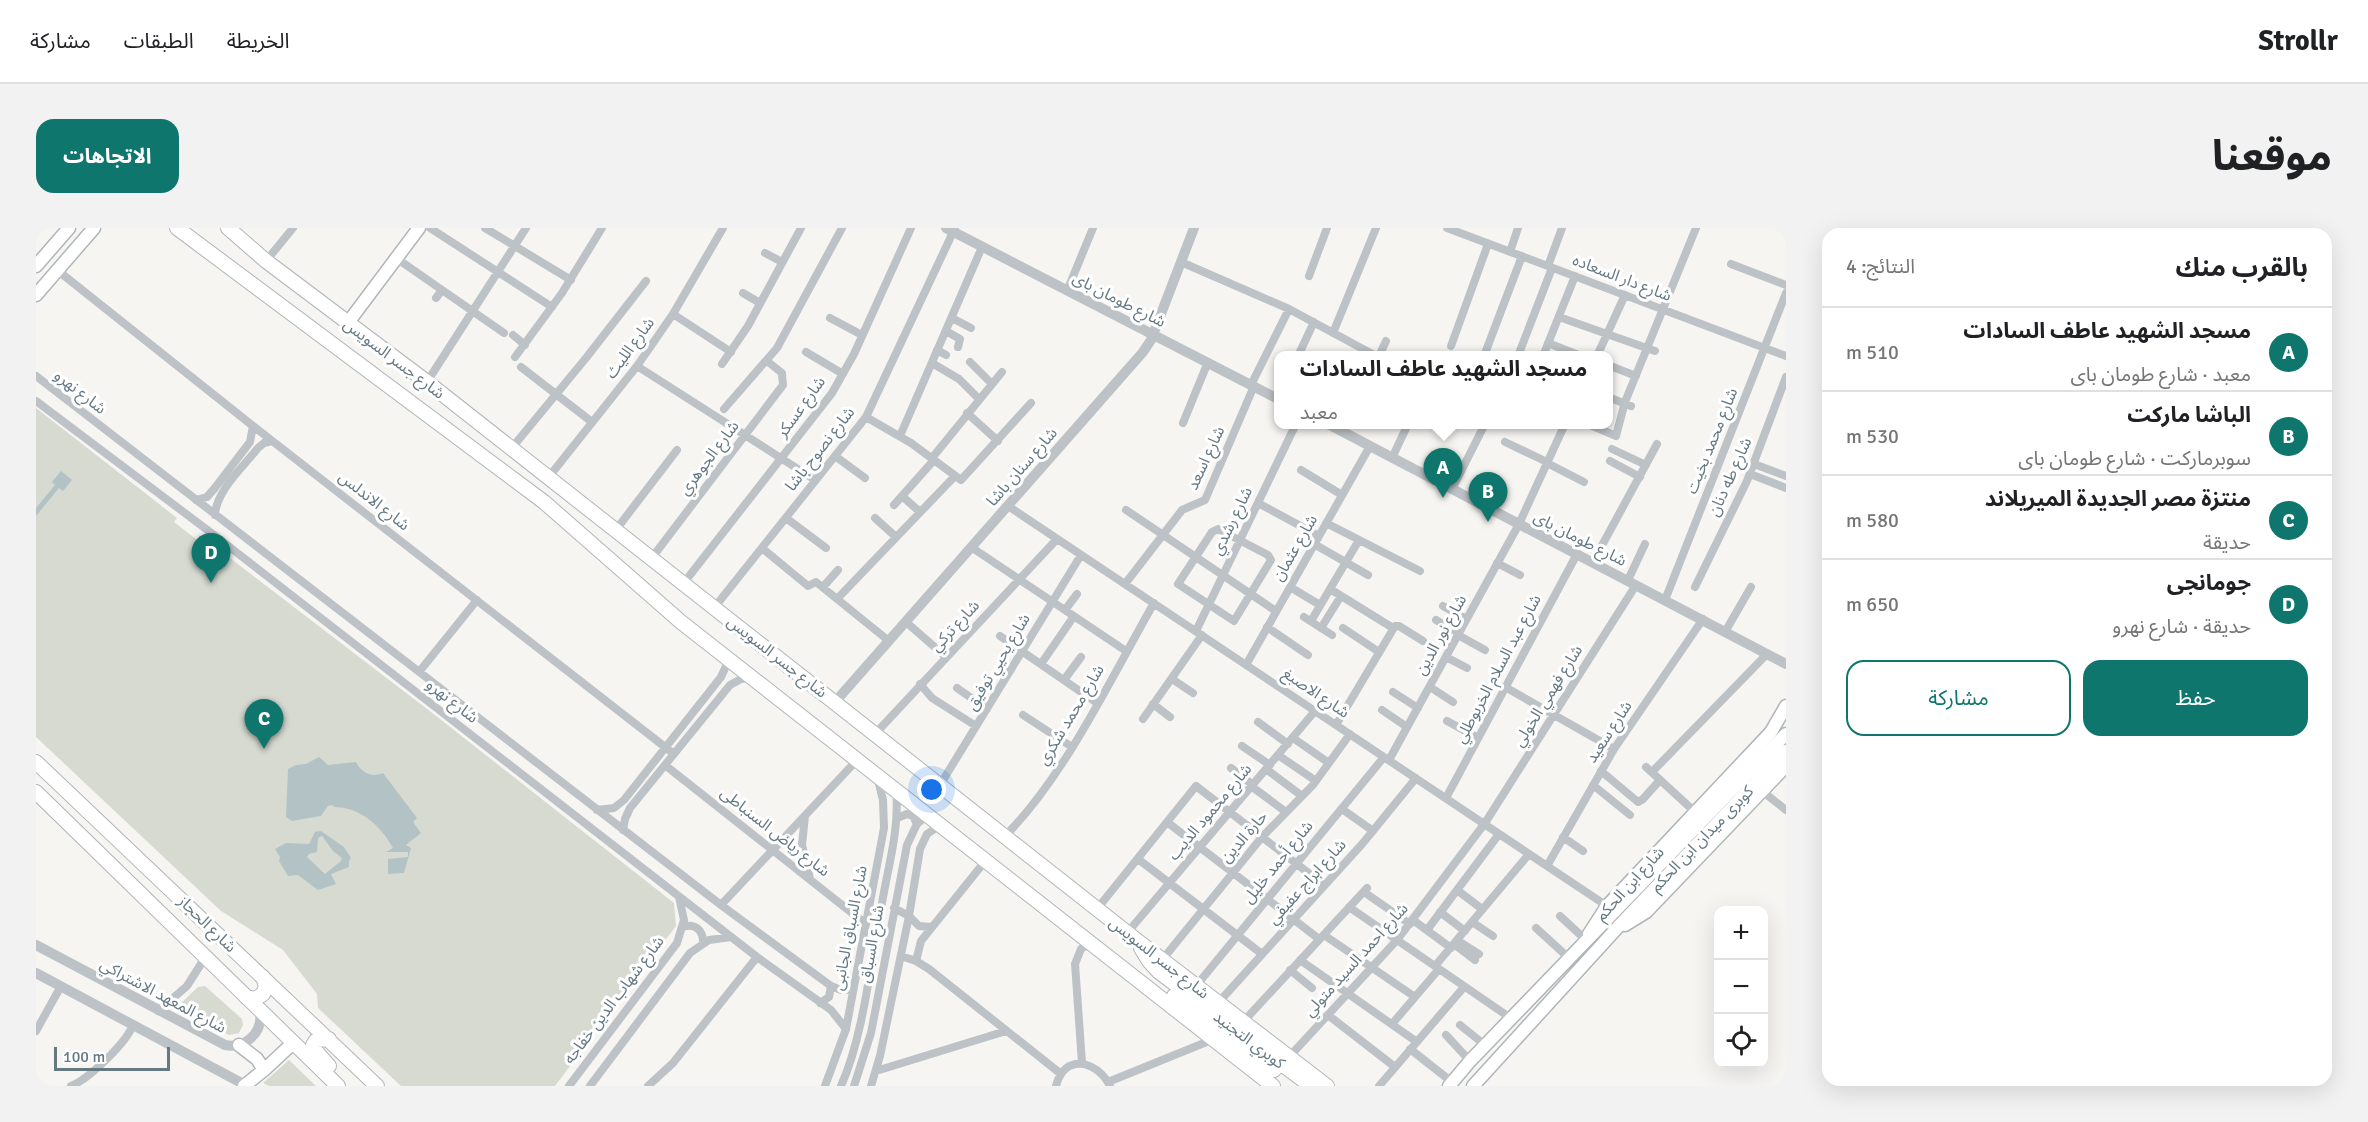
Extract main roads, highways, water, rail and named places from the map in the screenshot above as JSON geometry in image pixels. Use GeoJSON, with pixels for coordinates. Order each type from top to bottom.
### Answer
{"type":"FeatureCollection","features":[{"type":"Feature","properties":{"kind":"main road"},"geometry":{"type":"LineString","coordinates":[[38,259],[69,228]]}},
{"type":"Feature","properties":{"kind":"main road"},"geometry":{"type":"LineString","coordinates":[[36,295],[94,228]]}},
{"type":"Feature","properties":{"kind":"main road","name":"شارع جسر السويس"},"geometry":{"type":"LineString","coordinates":[[177,228],[544,502],[681,622],[942,824],[1273,1086]]}},
{"type":"Feature","properties":{"kind":"main road","name":"شارع جسر السويس"},"geometry":{"type":"LineString","coordinates":[[228,228],[266,261],[427,382],[1127,933],[1327,1086]]}},
{"type":"Feature","properties":{"kind":"main road"},"geometry":{"type":"LineString","coordinates":[[347,324],[416,229]]}},
{"type":"Feature","properties":{"kind":"main road","name":"شارع ابن الحكم"},"geometry":{"type":"LineString","coordinates":[[1450,1084],[1587,941],[1594,923],[1607,906],[1782,723],[1786,706]]}},
{"type":"Feature","properties":{"kind":"main road","name":"كوبرى ميدان ابن الحكم"},"geometry":{"type":"LineString","coordinates":[[1618,927],[1637,899],[1786,734]]}},
{"type":"Feature","properties":{"kind":"main road","name":"كوبرى ميدان ابن الحكم"},"geometry":{"type":"LineString","coordinates":[[1587,941],[1637,899],[1786,751]]}},
{"type":"Feature","properties":{"kind":"main road","name":"شارع الحجاز"},"geometry":{"type":"LineString","coordinates":[[36,762],[377,1086]]}},
{"type":"Feature","properties":{"kind":"main road","name":"شارع ابن الحكم"},"geometry":{"type":"LineString","coordinates":[[1473,1086],[1618,927],[1633,922],[1646,912],[1786,766]]}},
{"type":"Feature","properties":{"kind":"main road","name":"شارع الحجاز"},"geometry":{"type":"LineString","coordinates":[[36,792],[338,1086]]}},
{"type":"Feature","properties":{"kind":"main road","name":"كوبري التجنيد"},"geometry":{"type":"LineString","coordinates":[[1139,942],[1145,956],[1159,972],[1311,1086]]}},
{"type":"Feature","properties":{"kind":"main road","name":"كوبري التجنيد"},"geometry":{"type":"LineString","coordinates":[[1121,965],[1147,976],[1295,1086]]}},
{"type":"Feature","properties":{"kind":"main road"},"geometry":{"type":"LineString","coordinates":[[246,997],[255,999],[263,994],[266,986],[263,977]]}},
{"type":"Feature","properties":{"kind":"main road"},"geometry":{"type":"LineString","coordinates":[[329,1039],[316,1040],[313,1048],[329,1066],[338,1086]]}},
{"type":"Feature","properties":{"kind":"main road"},"geometry":{"type":"LineString","coordinates":[[245,1086],[293,1043]]}},
{"type":"Feature","properties":{"kind":"main road"},"geometry":{"type":"LineString","coordinates":[[239,1045],[257,1059],[264,1070]]}},
{"type":"Feature","properties":{"kind":"place","name":"مسجد الشهيد عاطف السادات"},"geometry":{"type":"Point","coordinates":[1443,498]}},
{"type":"Feature","properties":{"kind":"place","name":"الباشا ماركت"},"geometry":{"type":"Point","coordinates":[1488,522]}},
{"type":"Feature","properties":{"kind":"place","name":"جومانجى"},"geometry":{"type":"Point","coordinates":[211,583]}},
{"type":"Feature","properties":{"kind":"place","name":"منتزة مصر الجديدة الميريلاند"},"geometry":{"type":"Point","coordinates":[264,749]}}]}
